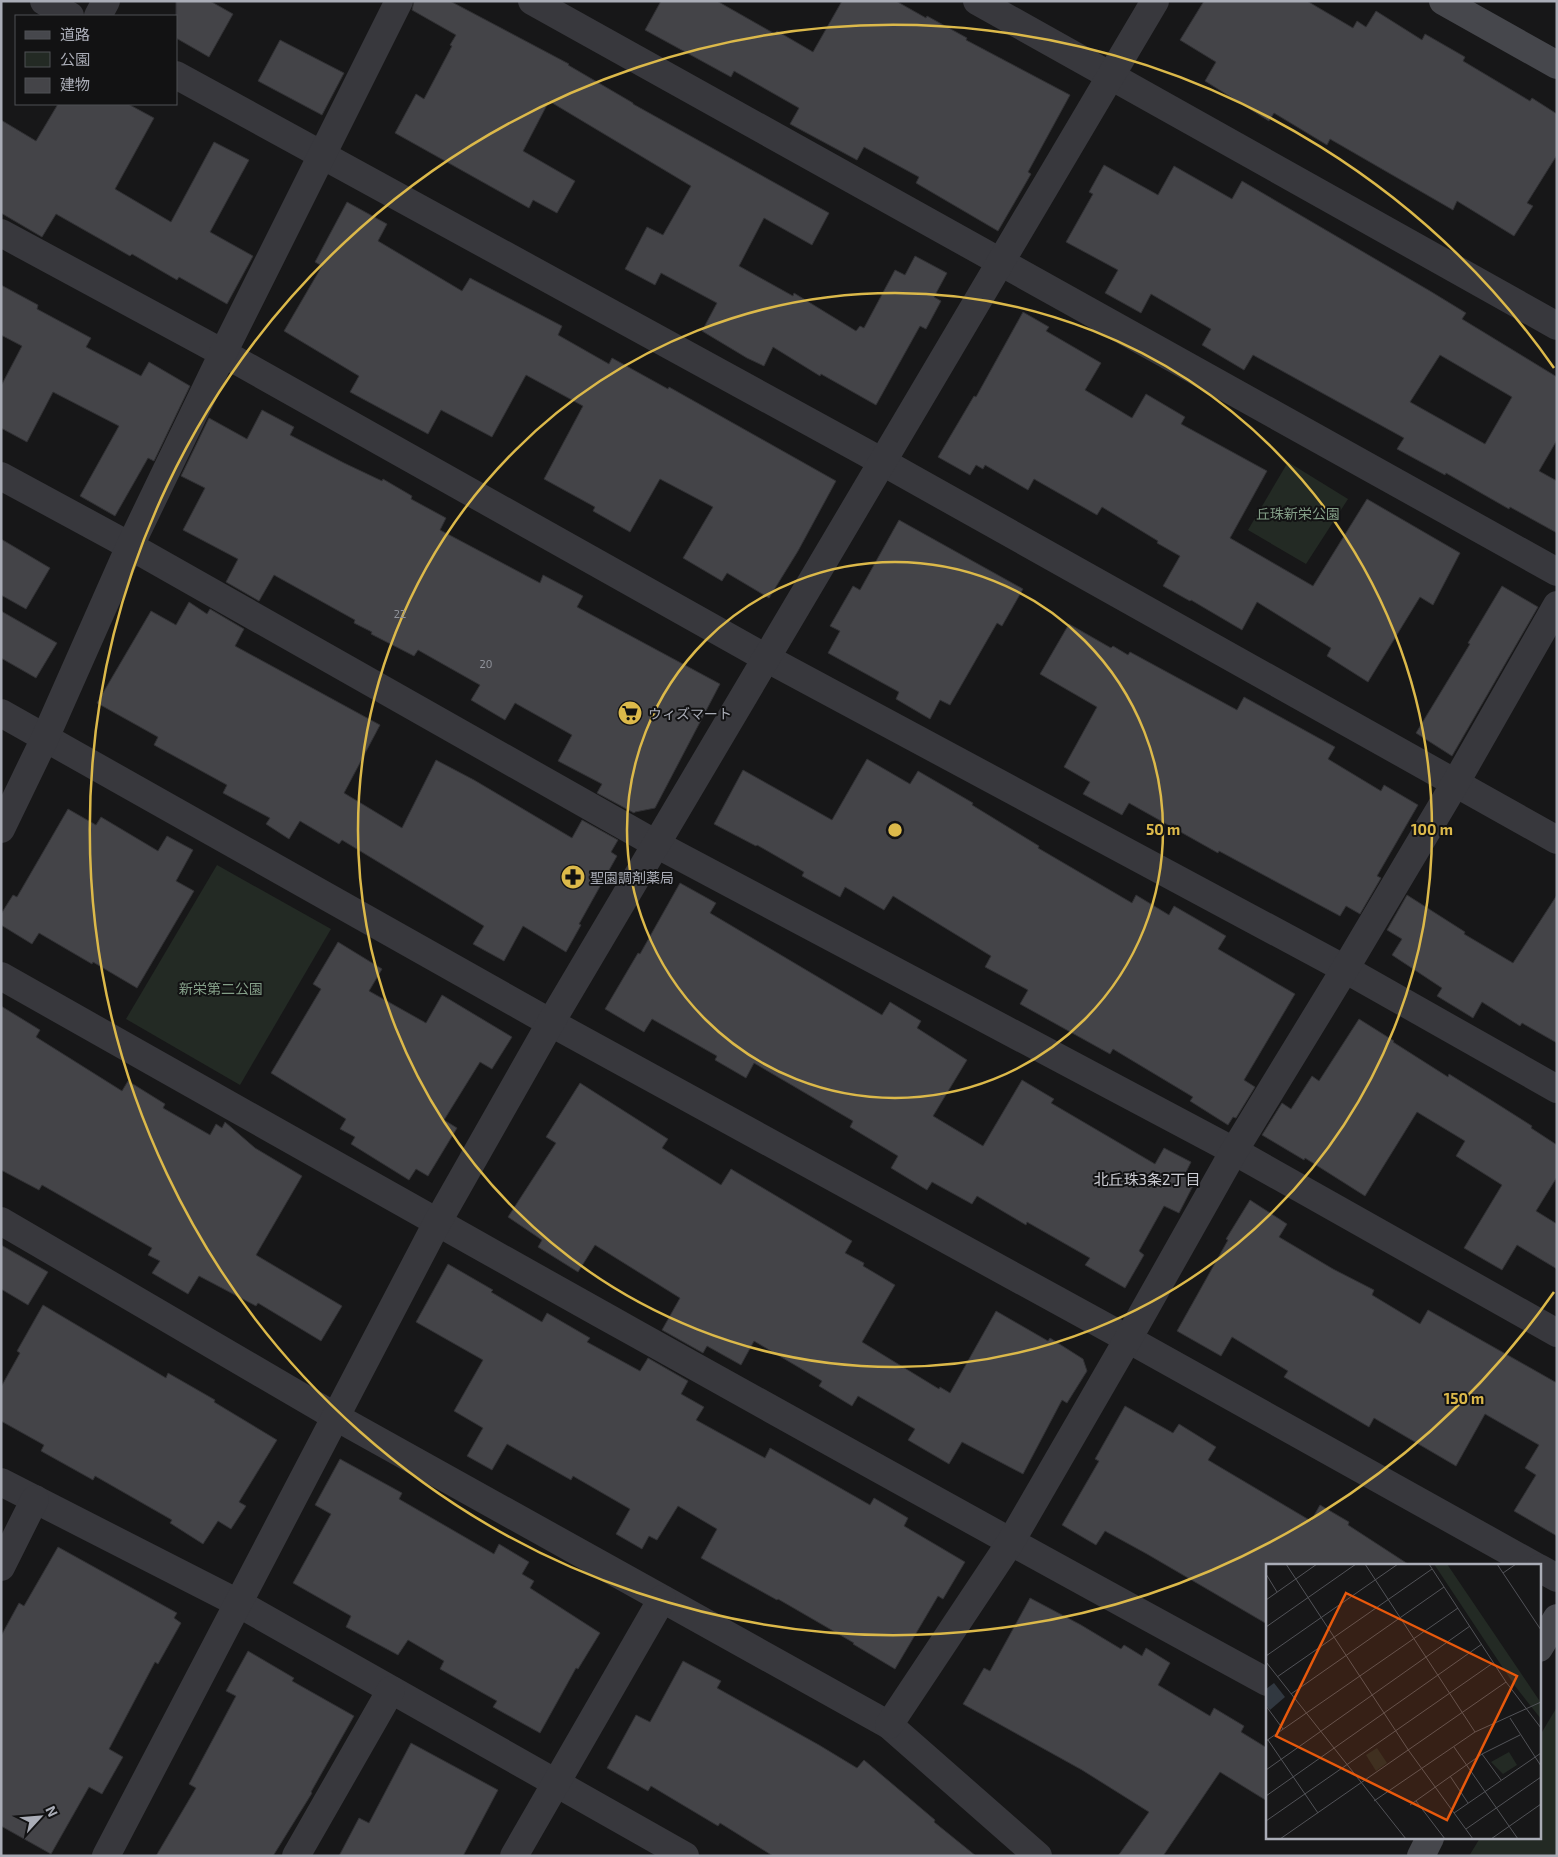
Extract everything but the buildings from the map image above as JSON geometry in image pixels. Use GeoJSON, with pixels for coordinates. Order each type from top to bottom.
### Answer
{"type":"FeatureCollection","features":[{"type":"Feature","properties":{"kind":"street"},"geometry":{"type":"LineString","coordinates":[[44,1],[68,15]]}},
{"type":"Feature","properties":{"kind":"street"},"geometry":{"type":"LineString","coordinates":[[99,15],[106,1]]}},
{"type":"Feature","properties":{"kind":"street"},"geometry":{"type":"LineString","coordinates":[[1,829],[45,738],[130,546],[223,353],[400,1]]}},
{"type":"Feature","properties":{"kind":"street"},"geometry":{"type":"LineString","coordinates":[[532,1],[1557,572]]}},
{"type":"Feature","properties":{"kind":"street"},"geometry":{"type":"LineString","coordinates":[[977,1],[1557,326]]}},
{"type":"Feature","properties":{"kind":"street"},"geometry":{"type":"LineString","coordinates":[[106,1856],[437,1222],[551,1022],[881,461],[1155,1]]}},
{"type":"Feature","properties":{"kind":"street"},"geometry":{"type":"LineString","coordinates":[[1444,1],[1557,65]]}},
{"type":"Feature","properties":{"kind":"street"},"geometry":{"type":"LineString","coordinates":[[178,76],[881,461],[1557,840]]}},
{"type":"Feature","properties":{"kind":"street"},"geometry":{"type":"LineString","coordinates":[[1,233],[223,353],[766,658],[1345,969],[1557,1089]]}},
{"type":"Feature","properties":{"kind":"street"},"geometry":{"type":"LineString","coordinates":[[1,476],[130,546],[656,844],[1234,1151],[1557,1333]]}},
{"type":"Feature","properties":{"kind":"street"},"geometry":{"type":"LineString","coordinates":[[889,1725],[1010,1543],[1234,1151],[1456,782],[1557,605]]}},
{"type":"Feature","properties":{"kind":"street"},"geometry":{"type":"LineString","coordinates":[[1,713],[551,1022],[1128,1339],[1531,1564]]}},
{"type":"Feature","properties":{"kind":"street"},"geometry":{"type":"LineString","coordinates":[[1,976],[1010,1543],[1266,1681]]}},
{"type":"Feature","properties":{"kind":"street"},"geometry":{"type":"LineString","coordinates":[[1,1221],[336,1417],[889,1725],[1038,1856]]}},
{"type":"Feature","properties":{"kind":"street"},"geometry":{"type":"LineString","coordinates":[[1,1482],[238,1603],[685,1856]]}},
{"type":"Feature","properties":{"kind":"street"},"geometry":{"type":"LineString","coordinates":[[1,1567],[35,1499]]}},
{"type":"Feature","properties":{"kind":"street"},"geometry":{"type":"LineString","coordinates":[[1540,1569],[1557,1578]]}},
{"type":"Feature","properties":{"kind":"street"},"geometry":{"type":"LineString","coordinates":[[514,1856],[555,1782],[662,1600]]}},
{"type":"Feature","properties":{"kind":"street"},"geometry":{"type":"LineString","coordinates":[[1540,1646],[1557,1618]]}},
{"type":"Feature","properties":{"kind":"street"},"geometry":{"type":"LineString","coordinates":[[296,1856],[391,1690]]}},
{"type":"Feature","properties":{"kind":"street"},"geometry":{"type":"LineString","coordinates":[[1421,1856],[1429,1840]]}},
{"type":"Feature","properties":{"kind":"green space","name":"丘珠新栄公園"},"geometry":{"type":"Polygon","coordinates":[[[1288,462],[1348,499],[1306,564],[1248,530],[1288,462]]]}},
{"type":"Feature","properties":{"kind":"green space","name":"新栄第二公園"},"geometry":{"type":"Polygon","coordinates":[[[217,865],[331,929],[240,1085],[126,1019],[217,865]]]}},
{"type":"Feature","properties":{"kind":"green space"},"geometry":{"type":"Polygon","coordinates":[[[1557,1707],[1557,1856],[1469,1856],[1479,1840],[1540,1840],[1540,1735],[1557,1707]]]}},
{"type":"Feature","properties":{"kind":"place","name":"ウィズマート"},"geometry":{"type":"Point","coordinates":[630,713]}},
{"type":"Feature","properties":{"kind":"place","name":"聖園調剤薬局"},"geometry":{"type":"Point","coordinates":[573,877]}},
{"type":"Feature","properties":{"kind":"district","name":"北丘珠3条2丁目"},"geometry":{"type":"Point","coordinates":[1147,1179]}}]}
